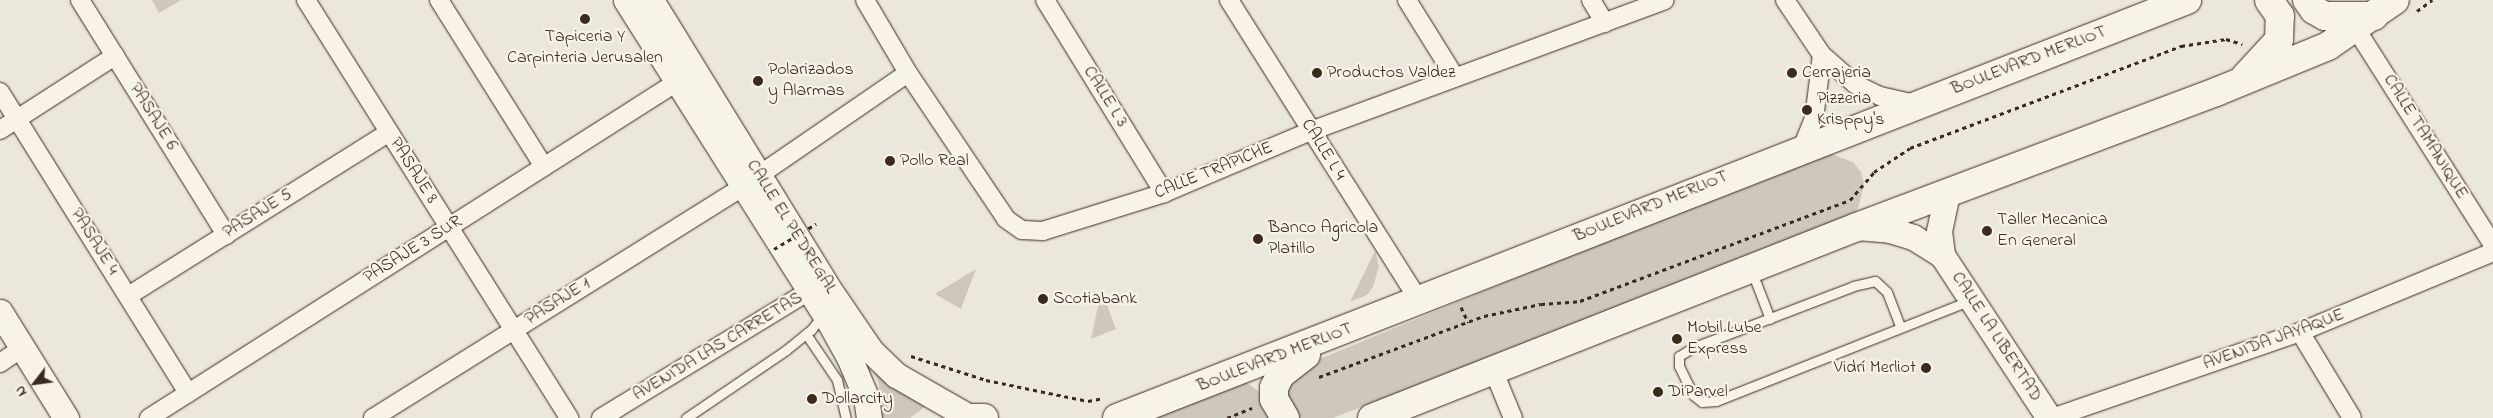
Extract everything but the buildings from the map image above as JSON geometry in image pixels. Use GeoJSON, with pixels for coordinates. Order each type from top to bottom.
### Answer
{"type":"FeatureCollection","features":[{"type":"Feature","properties":{"kind":"main road","name":"CALLE EL PEDREGAL"},"geometry":{"type":"LineString","coordinates":[[626,0],[677,82],[751,181],[871,351],[896,375],[971,418]]}},
{"type":"Feature","properties":{"kind":"main road","name":"CALLE EL PEDREGAL"},"geometry":{"type":"LineString","coordinates":[[651,0],[751,181],[809,291],[849,357],[866,397],[869,418]]}},
{"type":"Feature","properties":{"kind":"main road","name":"BOULEVARD MERLIOT"},"geometry":{"type":"LineString","coordinates":[[1122,417],[1330,338],[1418,299],[1802,148],[2187,0]]}},
{"type":"Feature","properties":{"kind":"main road"},"geometry":{"type":"LineString","coordinates":[[2243,80],[2279,40],[2280,16],[2269,0]]}},
{"type":"Feature","properties":{"kind":"main road"},"geometry":{"type":"LineString","coordinates":[[2307,0],[2314,10],[2326,16],[2375,15]]}},
{"type":"Feature","properties":{"kind":"main road"},"geometry":{"type":"LineString","coordinates":[[1386,416],[1857,227],[2328,46],[2375,15]]}},
{"type":"Feature","properties":{"kind":"main road","name":"CALLE LA LIBERTAD"},"geometry":{"type":"LineString","coordinates":[[1942,255],[1940,222],[1947,193]]}},
{"type":"Feature","properties":{"kind":"main road","name":"CALLE LA LIBERTAD"},"geometry":{"type":"LineString","coordinates":[[1857,227],[1905,235],[1942,255],[2050,418]]}},
{"type":"Feature","properties":{"kind":"main road"},"geometry":{"type":"LineString","coordinates":[[0,312],[66,418]]}},
{"type":"Feature","properties":{"kind":"main road"},"geometry":{"type":"LineString","coordinates":[[1280,408],[1274,388],[1280,375],[1330,338]]}},
{"type":"Feature","properties":{"kind":"street","name":"PASAJE 6"},"geometry":{"type":"LineString","coordinates":[[80,0],[226,235]]}},
{"type":"Feature","properties":{"kind":"street","name":"PASAJE 8"},"geometry":{"type":"LineString","coordinates":[[306,0],[569,418]]}},
{"type":"Feature","properties":{"kind":"street"},"geometry":{"type":"LineString","coordinates":[[439,0],[544,167]]}},
{"type":"Feature","properties":{"kind":"street","name":"CALLE TRAPICHE"},"geometry":{"type":"LineString","coordinates":[[865,0],[908,73],[1006,218],[1022,230],[1042,231],[1164,194],[1311,131],[1665,0]]}},
{"type":"Feature","properties":{"kind":"street","name":"CALLE L 3"},"geometry":{"type":"LineString","coordinates":[[1045,0],[1164,194]]}},
{"type":"Feature","properties":{"kind":"street","name":"CALLE L 4"},"geometry":{"type":"LineString","coordinates":[[1229,0],[1418,299]]}},
{"type":"Feature","properties":{"kind":"street"},"geometry":{"type":"LineString","coordinates":[[1408,0],[1455,77]]}},
{"type":"Feature","properties":{"kind":"street"},"geometry":{"type":"LineString","coordinates":[[1591,0],[1605,23]]}},
{"type":"Feature","properties":{"kind":"street"},"geometry":{"type":"LineString","coordinates":[[1785,0],[1822,55],[1855,84],[1880,96],[1915,104]]}},
{"type":"Feature","properties":{"kind":"street","name":"CALLE TAMANIQUE"},"geometry":{"type":"LineString","coordinates":[[2375,15],[2493,245]]}},
{"type":"Feature","properties":{"kind":"street"},"geometry":{"type":"LineString","coordinates":[[1802,148],[1814,119],[1822,55]]}},
{"type":"Feature","properties":{"kind":"street"},"geometry":{"type":"LineString","coordinates":[[0,130],[114,56]]}},
{"type":"Feature","properties":{"kind":"street","name":"PASAJE 1"},"geometry":{"type":"LineString","coordinates":[[373,418],[751,181],[908,73]]}},
{"type":"Feature","properties":{"kind":"street","name":"PASAJE 3 SUR"},"geometry":{"type":"LineString","coordinates":[[149,418],[677,82]]}},
{"type":"Feature","properties":{"kind":"street","name":"PASAJE 4"},"geometry":{"type":"LineString","coordinates":[[0,92],[188,392]]}},
{"type":"Feature","properties":{"kind":"street","name":"PASAJE 5"},"geometry":{"type":"LineString","coordinates":[[128,296],[389,132]]}},
{"type":"Feature","properties":{"kind":"street","name":"AVENIDA JAYAQUE"},"geometry":{"type":"LineString","coordinates":[[2050,418],[2300,332],[2493,252]]}},
{"type":"Feature","properties":{"kind":"street","name":"AVENIDA LAS CARRETAS"},"geometry":{"type":"LineString","coordinates":[[601,418],[809,291]]}},
{"type":"Feature","properties":{"kind":"street"},"geometry":{"type":"LineString","coordinates":[[2300,332],[2352,418]]}},
{"type":"Feature","properties":{"kind":"street"},"geometry":{"type":"LineString","coordinates":[[0,363],[22,348]]}},
{"type":"Feature","properties":{"kind":"street"},"geometry":{"type":"LineString","coordinates":[[1494,372],[1513,418]]}},
{"type":"Feature","properties":{"kind":"lane"},"geometry":{"type":"LineString","coordinates":[[1751,270],[1770,319]]}},
{"type":"Feature","properties":{"kind":"lane"},"geometry":{"type":"LineString","coordinates":[[1900,326],[1887,292],[1875,281],[1683,352],[1679,366],[1693,394],[1702,402],[1716,401],[1900,326],[1971,300]]}},
{"type":"Feature","properties":{"kind":"lane"},"geometry":{"type":"LineString","coordinates":[[686,418],[806,334],[824,314]]}},
{"type":"Feature","properties":{"kind":"lane"},"geometry":{"type":"LineString","coordinates":[[806,334],[837,380],[846,418]]}},
{"type":"Feature","properties":{"kind":"path"},"geometry":{"type":"LineString","coordinates":[[1317,378],[1342,366],[1484,316],[1541,304],[1580,301],[1850,200],[1862,190],[1874,172],[1910,148],[2181,46],[2226,39]]}},
{"type":"Feature","properties":{"kind":"path"},"geometry":{"type":"LineString","coordinates":[[774,249],[816,224]]}},
{"type":"Feature","properties":{"kind":"path"},"geometry":{"type":"LineString","coordinates":[[896,375],[909,355],[986,380],[1088,401],[1118,396],[1122,417]]}},
{"type":"Feature","properties":{"kind":"path"},"geometry":{"type":"LineString","coordinates":[[1227,418],[1280,408]]}},
{"type":"Feature","properties":{"kind":"shaded area"},"geometry":{"type":"Polygon","coordinates":[[[152,0],[181,0],[159,13],[152,0]]]}},
{"type":"Feature","properties":{"kind":"shaded area"},"geometry":{"type":"Polygon","coordinates":[[[1823,151],[1853,162],[1861,172],[1864,184],[1858,209],[1844,221],[1333,418],[1291,418],[1280,383],[1288,372],[1823,151]]]}},
{"type":"Feature","properties":{"kind":"shaded area"},"geometry":{"type":"Polygon","coordinates":[[[1375,251],[1379,266],[1373,287],[1367,295],[1350,302],[1375,251]]]}},
{"type":"Feature","properties":{"kind":"shaded area"},"geometry":{"type":"Polygon","coordinates":[[[976,269],[961,309],[935,294],[976,269]]]}},
{"type":"Feature","properties":{"kind":"shaded area"},"geometry":{"type":"Polygon","coordinates":[[[1106,302],[1116,329],[1091,339],[1098,306],[1106,302]]]}},
{"type":"Feature","properties":{"kind":"shaded area"},"geometry":{"type":"Polygon","coordinates":[[[866,354],[931,402],[910,418],[882,418],[879,383],[866,354]]]}},
{"type":"Feature","properties":{"kind":"shaded area"},"geometry":{"type":"Polygon","coordinates":[[[1246,382],[1258,391],[1270,418],[1150,418],[1246,382]]]}},
{"type":"Feature","properties":{"kind":"place","name":"Tapiceria Y Carpinteria Jerusalen"},"geometry":{"type":"Point","coordinates":[585,19]}},
{"type":"Feature","properties":{"kind":"place","name":"Productos Valdez"},"geometry":{"type":"Point","coordinates":[1317,73]}},
{"type":"Feature","properties":{"kind":"place","name":"Cerrajeria"},"geometry":{"type":"Point","coordinates":[1792,73]}},
{"type":"Feature","properties":{"kind":"place","name":"Polarizados y Alarmas"},"geometry":{"type":"Point","coordinates":[758,81]}},
{"type":"Feature","properties":{"kind":"place","name":"Pizzeria Krisppy's"},"geometry":{"type":"Point","coordinates":[1807,110]}},
{"type":"Feature","properties":{"kind":"place","name":"Pollo Real"},"geometry":{"type":"Point","coordinates":[890,161]}},
{"type":"Feature","properties":{"kind":"place","name":"Taller Mecanica En General"},"geometry":{"type":"Point","coordinates":[1987,231]}},
{"type":"Feature","properties":{"kind":"place","name":"Banco Agricola Platillo"},"geometry":{"type":"Point","coordinates":[1258,239]}},
{"type":"Feature","properties":{"kind":"place","name":"Scotiabank"},"geometry":{"type":"Point","coordinates":[1043,299]}},
{"type":"Feature","properties":{"kind":"place","name":"Mobil Lube Express"},"geometry":{"type":"Point","coordinates":[1677,339]}},
{"type":"Feature","properties":{"kind":"place","name":"Vidrí Merliot"},"geometry":{"type":"Point","coordinates":[1926,368]}},
{"type":"Feature","properties":{"kind":"place","name":"DiParvel"},"geometry":{"type":"Point","coordinates":[1658,392]}},
{"type":"Feature","properties":{"kind":"place","name":"Dollarcity"},"geometry":{"type":"Point","coordinates":[812,399]}}]}
